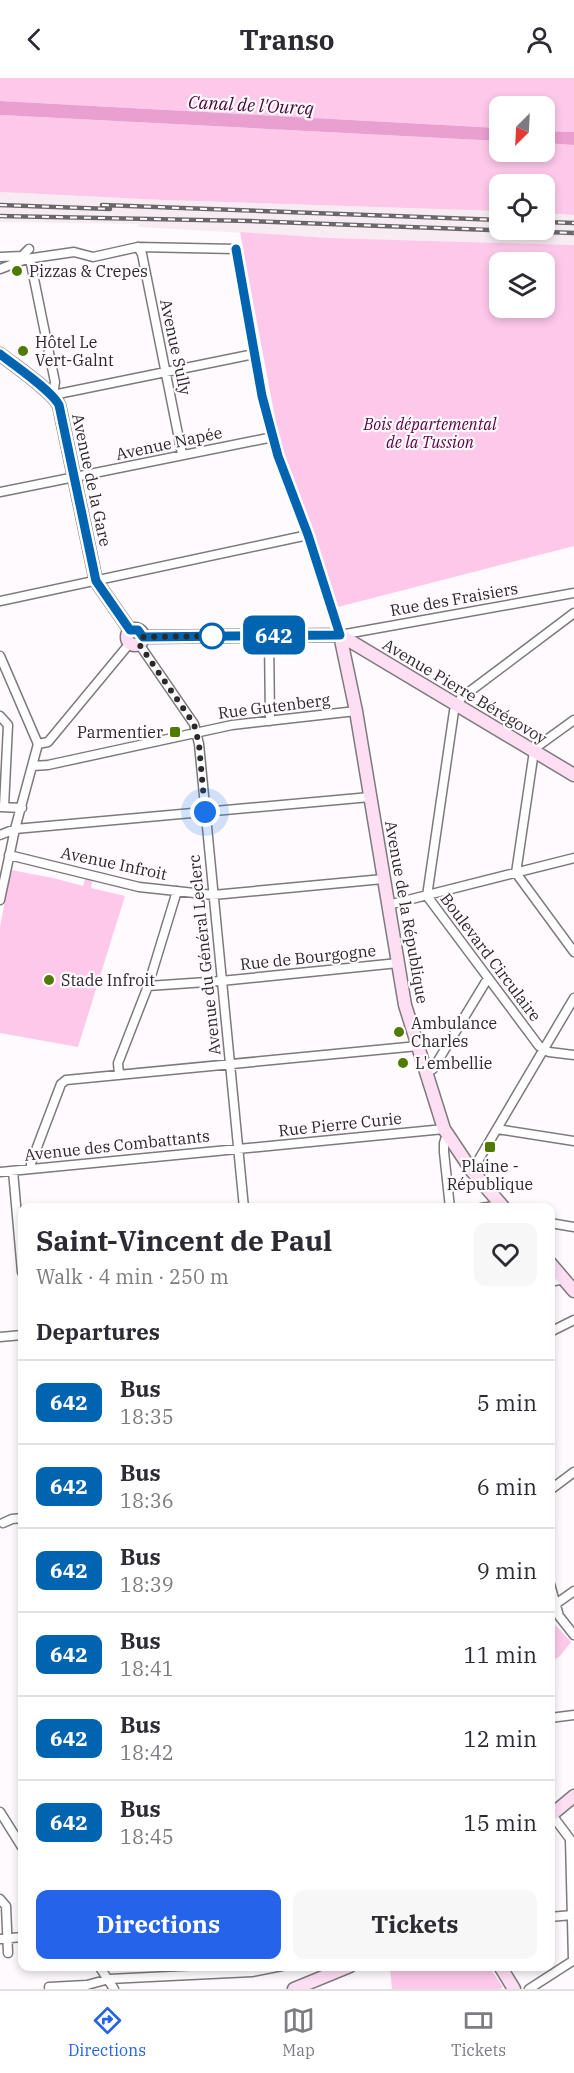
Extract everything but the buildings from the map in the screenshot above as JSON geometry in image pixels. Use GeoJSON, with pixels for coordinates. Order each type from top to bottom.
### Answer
{"type":"FeatureCollection","features":[{"type":"Feature","properties":{"kind":"street"},"geometry":{"type":"LineString","coordinates":[[0,257],[25,258],[74,252],[98,257],[138,247],[236,249],[254,354],[278,456],[308,535],[340,635],[135,639],[48,742],[38,744]]}},
{"type":"Feature","properties":{"kind":"street","name":"Avenue Sully"},"geometry":{"type":"LineString","coordinates":[[138,247],[182,454]]}},
{"type":"Feature","properties":{"kind":"street"},"geometry":{"type":"LineString","coordinates":[[0,269],[25,258],[30,249]]}},
{"type":"Feature","properties":{"kind":"street"},"geometry":{"type":"LineString","coordinates":[[25,258],[55,382],[53,395]]}},
{"type":"Feature","properties":{"kind":"street"},"geometry":{"type":"LineString","coordinates":[[0,354],[53,395],[254,354]]}},
{"type":"Feature","properties":{"kind":"street","name":"Avenue de la Gare"},"geometry":{"type":"LineString","coordinates":[[53,395],[59,405],[96,581],[135,639]]}},
{"type":"Feature","properties":{"kind":"street","name":"Avenue Napée"},"geometry":{"type":"LineString","coordinates":[[0,492],[273,437]]}},
{"type":"Feature","properties":{"kind":"street"},"geometry":{"type":"LineString","coordinates":[[0,600],[308,535]]}},
{"type":"Feature","properties":{"kind":"street","name":"Rue des Fraisiers"},"geometry":{"type":"LineString","coordinates":[[340,635],[574,593]]}},
{"type":"Feature","properties":{"kind":"street"},"geometry":{"type":"LineString","coordinates":[[456,705],[461,698],[574,613]]}},
{"type":"Feature","properties":{"kind":"street","name":"Avenue Pierre Bérégovoy"},"geometry":{"type":"LineString","coordinates":[[340,635],[574,776]]}},
{"type":"Feature","properties":{"kind":"street","name":"Avenue de la République"},"geometry":{"type":"LineString","coordinates":[[340,635],[356,711],[405,1005],[446,1131],[472,1171],[500,1203]]}},
{"type":"Feature","properties":{"kind":"street"},"geometry":{"type":"LineString","coordinates":[[269,636],[270,721]]}},
{"type":"Feature","properties":{"kind":"street","name":"Avenue du Général Leclerc"},"geometry":{"type":"LineString","coordinates":[[135,639],[194,724],[196,732],[243,1203]]}},
{"type":"Feature","properties":{"kind":"street"},"geometry":{"type":"LineString","coordinates":[[346,657],[364,650]]}},
{"type":"Feature","properties":{"kind":"street"},"geometry":{"type":"LineString","coordinates":[[0,656],[38,744],[15,829],[0,900]]}},
{"type":"Feature","properties":{"kind":"street","name":"Boulevard Circulaire"},"geometry":{"type":"LineString","coordinates":[[456,705],[427,896],[543,1049]]}},
{"type":"Feature","properties":{"kind":"street","name":"Rue Gutenberg"},"geometry":{"type":"LineString","coordinates":[[33,766],[48,765],[232,725],[356,711]]}},
{"type":"Feature","properties":{"kind":"street"},"geometry":{"type":"LineString","coordinates":[[0,716],[8,725],[2,807],[22,808]]}},
{"type":"Feature","properties":{"kind":"street"},"geometry":{"type":"LineString","coordinates":[[574,720],[534,751],[516,873],[574,952]]}},
{"type":"Feature","properties":{"kind":"street"},"geometry":{"type":"LineString","coordinates":[[0,835],[15,829],[370,797]]}},
{"type":"Feature","properties":{"kind":"street","name":"Avenue Infroit"},"geometry":{"type":"LineString","coordinates":[[9,855],[139,887],[213,895],[383,879]]}},
{"type":"Feature","properties":{"kind":"street"},"geometry":{"type":"LineString","coordinates":[[388,905],[574,858]]}},
{"type":"Feature","properties":{"kind":"street"},"geometry":{"type":"LineString","coordinates":[[118,1075],[118,1063],[148,986],[177,891]]}},
{"type":"Feature","properties":{"kind":"street","name":"Rue de Bourgogne"},"geometry":{"type":"LineString","coordinates":[[148,986],[398,963]]}},
{"type":"Feature","properties":{"kind":"street"},"geometry":{"type":"LineString","coordinates":[[426,1073],[433,1069],[488,978]]}},
{"type":"Feature","properties":{"kind":"street"},"geometry":{"type":"LineString","coordinates":[[472,1171],[574,998]]}},
{"type":"Feature","properties":{"kind":"street"},"geometry":{"type":"LineString","coordinates":[[31,1168],[61,1084],[66,1080],[418,1046]]}},
{"type":"Feature","properties":{"kind":"street"},"geometry":{"type":"LineString","coordinates":[[543,1049],[574,1055]]}},
{"type":"Feature","properties":{"kind":"street"},"geometry":{"type":"LineString","coordinates":[[497,1129],[574,1141]]}},
{"type":"Feature","properties":{"kind":"street"},"geometry":{"type":"LineString","coordinates":[[446,1131],[444,1152],[449,1203]]}},
{"type":"Feature","properties":{"kind":"street","name":"Rue Pierre Curie"},"geometry":{"type":"LineString","coordinates":[[238,1149],[446,1131]]}},
{"type":"Feature","properties":{"kind":"street","name":"Avenue des Combattants"},"geometry":{"type":"LineString","coordinates":[[0,1172],[238,1149]]}},
{"type":"Feature","properties":{"kind":"street"},"geometry":{"type":"LineString","coordinates":[[13,1171],[18,1217]]}},
{"type":"Feature","properties":{"kind":"street"},"geometry":{"type":"LineString","coordinates":[[555,1224],[574,1227]]}},
{"type":"Feature","properties":{"kind":"street"},"geometry":{"type":"LineString","coordinates":[[555,1269],[574,1291]]}},
{"type":"Feature","properties":{"kind":"street"},"geometry":{"type":"LineString","coordinates":[[555,1281],[564,1279]]}},
{"type":"Feature","properties":{"kind":"street"},"geometry":{"type":"LineString","coordinates":[[555,1330],[574,1320]]}},
{"type":"Feature","properties":{"kind":"street"},"geometry":{"type":"LineString","coordinates":[[0,1337],[18,1335]]}},
{"type":"Feature","properties":{"kind":"street"},"geometry":{"type":"LineString","coordinates":[[555,1486],[574,1472]]}},
{"type":"Feature","properties":{"kind":"street"},"geometry":{"type":"LineString","coordinates":[[3,1524],[18,1518]]}},
{"type":"Feature","properties":{"kind":"street"},"geometry":{"type":"LineString","coordinates":[[555,1604],[574,1590]]}},
{"type":"Feature","properties":{"kind":"street"},"geometry":{"type":"LineString","coordinates":[[555,1610],[574,1635]]}},
{"type":"Feature","properties":{"kind":"street"},"geometry":{"type":"LineString","coordinates":[[555,1717],[574,1715]]}},
{"type":"Feature","properties":{"kind":"street"},"geometry":{"type":"LineString","coordinates":[[555,1813],[574,1796]]}},
{"type":"Feature","properties":{"kind":"street"},"geometry":{"type":"LineString","coordinates":[[0,1812],[18,1841]]}},
{"type":"Feature","properties":{"kind":"street"},"geometry":{"type":"LineString","coordinates":[[530,1989],[574,1960],[572,1839],[555,1820]]}},
{"type":"Feature","properties":{"kind":"street"},"geometry":{"type":"LineString","coordinates":[[0,1899],[6,1906],[4,1939],[8,1953]]}},
{"type":"Feature","properties":{"kind":"street"},"geometry":{"type":"LineString","coordinates":[[555,1917],[572,1915]]}},
{"type":"Feature","properties":{"kind":"street"},"geometry":{"type":"LineString","coordinates":[[103,1971],[114,1989]]}},
{"type":"Feature","properties":{"kind":"street"},"geometry":{"type":"LineString","coordinates":[[49,1987],[87,1985],[109,1979],[257,1971]]}},
{"type":"Feature","properties":{"kind":"street"},"geometry":{"type":"LineString","coordinates":[[294,1989],[338,1971]]}},
{"type":"Feature","properties":{"kind":"street"},"geometry":{"type":"LineString","coordinates":[[503,1971],[514,1989]]}},
{"type":"Feature","properties":{"kind":"shaded area"},"geometry":{"type":"Polygon","coordinates":[[[0,101],[489,127],[489,140],[0,115],[0,101]]]}},
{"type":"Feature","properties":{"kind":"shaded area"},"geometry":{"type":"Polygon","coordinates":[[[555,131],[574,132],[574,145],[555,144],[555,131]]]}},
{"type":"Feature","properties":{"kind":"shaded area"},"geometry":{"type":"Polygon","coordinates":[[[0,192],[489,211],[489,240],[555,240],[555,214],[574,215],[574,245],[330,238],[139,227],[138,224],[0,222],[0,192]]]}},
{"type":"Feature","properties":{"kind":"green space"},"geometry":{"type":"Polygon","coordinates":[[[0,78],[574,78],[574,132],[555,131],[555,96],[489,96],[489,127],[0,101],[0,78]]]}},
{"type":"Feature","properties":{"kind":"green space"},"geometry":{"type":"Polygon","coordinates":[[[0,115],[489,140],[489,162],[555,162],[555,144],[574,145],[574,215],[555,214],[555,174],[489,174],[489,211],[0,192],[0,115]]]}},
{"type":"Feature","properties":{"kind":"green space","name":"Bois départemental de la Tussion"},"geometry":{"type":"Polygon","coordinates":[[[240,232],[330,238],[574,245],[574,546],[338,607],[335,604],[279,439],[240,232]]]}},
{"type":"Feature","properties":{"kind":"green space","name":"Stade Infroit"},"geometry":{"type":"Polygon","coordinates":[[[11,870],[83,886],[85,879],[93,879],[91,888],[125,896],[78,1047],[0,1033],[0,927],[11,870]]]}},
{"type":"Feature","properties":{"kind":"green space"},"geometry":{"type":"Polygon","coordinates":[[[555,1624],[571,1642],[555,1659],[555,1624]]]}},
{"type":"Feature","properties":{"kind":"green space"},"geometry":{"type":"Polygon","coordinates":[[[390,1971],[492,1971],[503,1987],[500,1989],[392,1989],[390,1971]]]}},
{"type":"Feature","properties":{"kind":"railway"},"geometry":{"type":"LineString","coordinates":[[0,205],[110,209]]}},
{"type":"Feature","properties":{"kind":"railway"},"geometry":{"type":"LineString","coordinates":[[102,205],[489,220]]}},
{"type":"Feature","properties":{"kind":"railway"},"geometry":{"type":"LineString","coordinates":[[0,216],[250,221],[574,233]]}},
{"type":"Feature","properties":{"kind":"railway"},"geometry":{"type":"LineString","coordinates":[[555,222],[574,223]]}},
{"type":"Feature","properties":{"kind":"bus line","name":"642"},"geometry":{"type":"LineString","coordinates":[[0,354],[53,395],[59,405],[96,581],[130,630],[138,630],[143,637],[340,635],[308,535],[278,456],[262,396],[236,249]]}},
{"type":"Feature","properties":{"kind":"place","name":"Pizzas & Crepes"},"geometry":{"type":"Point","coordinates":[17,271]}},
{"type":"Feature","properties":{"kind":"place","name":"Hôtel Le Vert-Galnt"},"geometry":{"type":"Point","coordinates":[23,351]}},
{"type":"Feature","properties":{"kind":"place","name":"Parmentier"},"geometry":{"type":"Point","coordinates":[175,732]}},
{"type":"Feature","properties":{"kind":"place","name":"Stade Infroit"},"geometry":{"type":"Point","coordinates":[49,980]}},
{"type":"Feature","properties":{"kind":"place","name":"Ambulance Charles"},"geometry":{"type":"Point","coordinates":[399,1032]}},
{"type":"Feature","properties":{"kind":"place","name":"L'embellie"},"geometry":{"type":"Point","coordinates":[403,1063]}},
{"type":"Feature","properties":{"kind":"place","name":"Plaine - République"},"geometry":{"type":"Point","coordinates":[490,1147]}},
{"type":"Feature","properties":{"kind":"route"},"geometry":{"type":"LineString","coordinates":[[205,812],[199,744],[194,724],[146,651],[139,644],[143,637],[218,636],[212,636]]}},
{"type":"Feature","properties":{"kind":"water label","name":"Canal de l'Ourcq"},"geometry":{"type":"Point","coordinates":[251,105]}}]}
